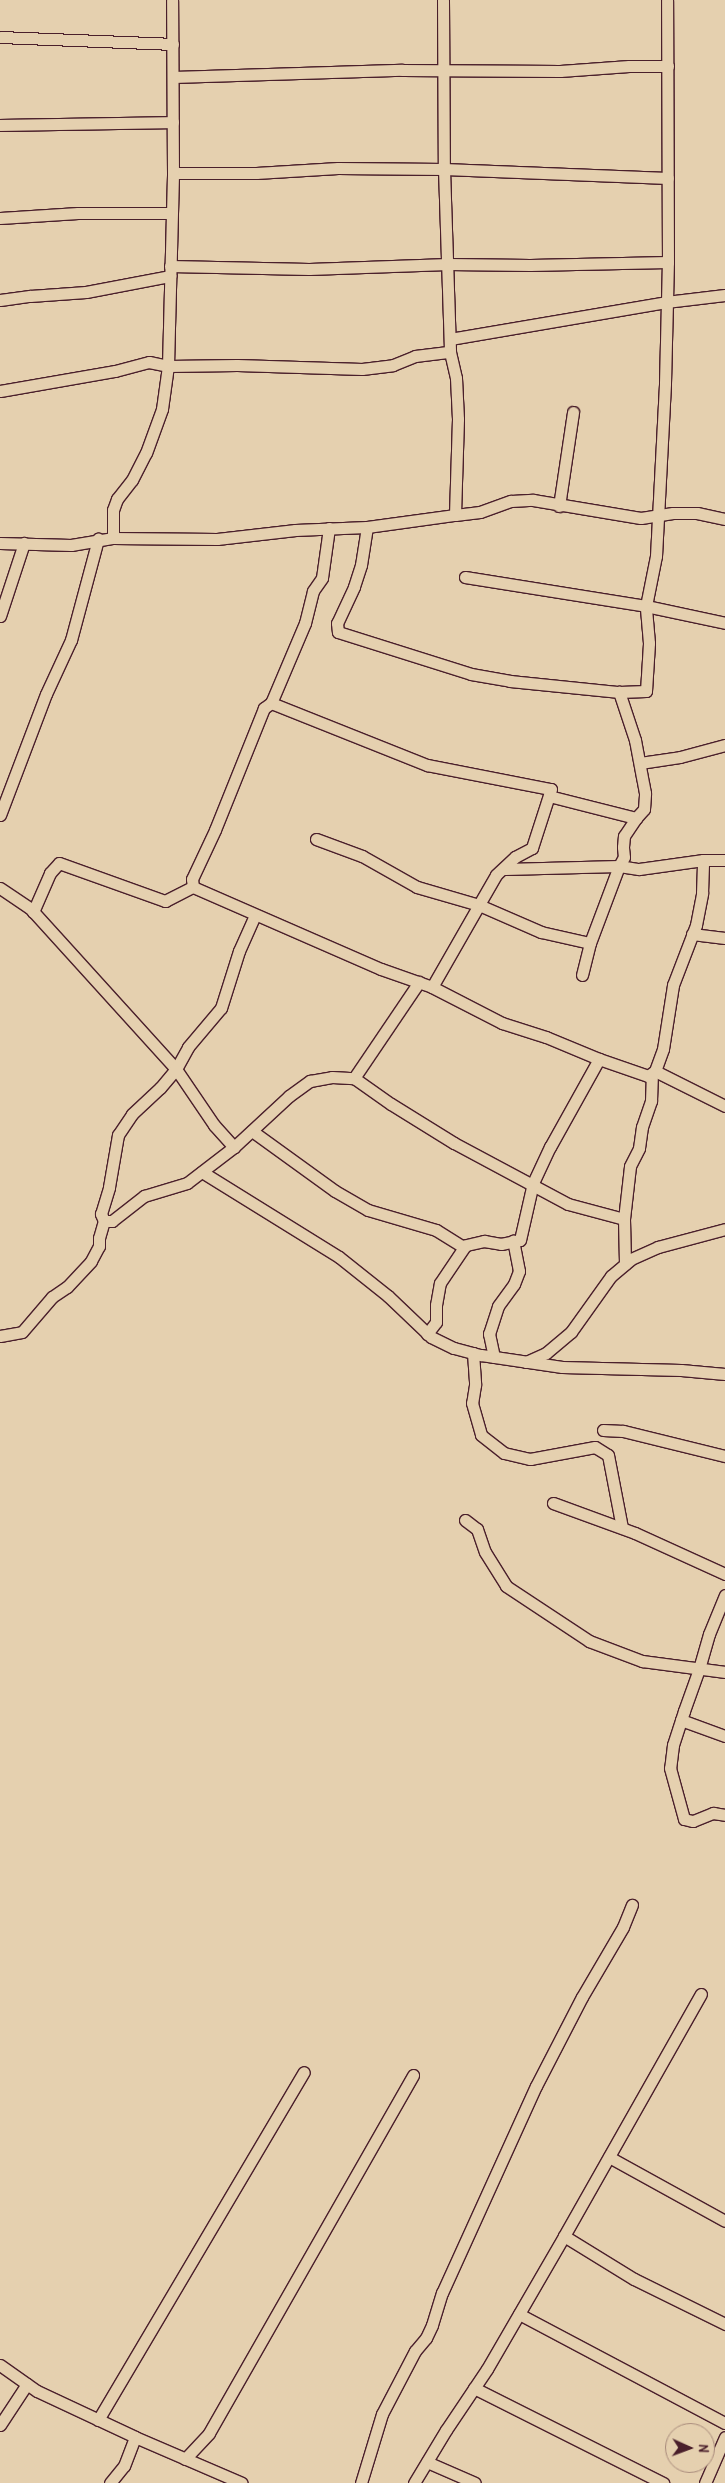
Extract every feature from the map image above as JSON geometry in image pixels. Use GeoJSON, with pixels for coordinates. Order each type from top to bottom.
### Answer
{"type":"FeatureCollection","features":[{"type":"Feature","properties":{"kind":"street"},"geometry":{"type":"LineString","coordinates":[[113,538],[113,510],[117,499],[132,480],[146,453],[162,409],[168,366],[173,173],[172,0]]}},
{"type":"Feature","properties":{"kind":"street"},"geometry":{"type":"LineString","coordinates":[[443,0],[442,70],[450,352],[456,378],[458,419],[456,515]]}},
{"type":"Feature","properties":{"kind":"street"},"geometry":{"type":"LineString","coordinates":[[367,527],[362,565],[354,587],[337,622],[338,632],[471,674],[510,681],[620,692],[644,692],[646,688],[649,643],[646,606],[656,556],[665,383],[668,262],[667,0]]}},
{"type":"Feature","properties":{"kind":"street"},"geometry":{"type":"LineString","coordinates":[[0,37],[173,44]]}},
{"type":"Feature","properties":{"kind":"street"},"geometry":{"type":"LineString","coordinates":[[173,77],[442,70],[560,71],[629,66],[668,66]]}},
{"type":"Feature","properties":{"kind":"street"},"geometry":{"type":"LineString","coordinates":[[0,125],[173,122]]}},
{"type":"Feature","properties":{"kind":"street"},"geometry":{"type":"LineString","coordinates":[[173,173],[256,174],[338,168],[444,169],[668,178]]}},
{"type":"Feature","properties":{"kind":"street"},"geometry":{"type":"LineString","coordinates":[[0,218],[78,213],[171,213]]}},
{"type":"Feature","properties":{"kind":"street"},"geometry":{"type":"LineString","coordinates":[[0,300],[86,292],[170,271],[448,264],[530,265],[668,262]]}},
{"type":"Feature","properties":{"kind":"street"},"geometry":{"type":"LineString","coordinates":[[450,339],[666,302],[725,296]]}},
{"type":"Feature","properties":{"kind":"street"},"geometry":{"type":"LineString","coordinates":[[0,391],[115,371],[150,362],[168,366],[238,365],[362,369],[393,365],[415,356],[450,352]]}},
{"type":"Feature","properties":{"kind":"street"},"geometry":{"type":"LineString","coordinates":[[559,506],[573,412]]}},
{"type":"Feature","properties":{"kind":"street"},"geometry":{"type":"LineString","coordinates":[[0,543],[71,545],[113,538],[194,540],[264,532],[367,527],[480,512],[511,501],[533,500],[559,506],[641,518],[674,513],[697,514],[725,519]]}},
{"type":"Feature","properties":{"kind":"street"},"geometry":{"type":"LineString","coordinates":[[193,887],[192,879],[215,830],[264,708],[271,703],[305,623],[313,591],[322,578],[329,528]]}},
{"type":"Feature","properties":{"kind":"street"},"geometry":{"type":"LineString","coordinates":[[0,815],[46,694],[71,640],[98,539]]}},
{"type":"Feature","properties":{"kind":"street"},"geometry":{"type":"LineString","coordinates":[[0,616],[24,543]]}},
{"type":"Feature","properties":{"kind":"street"},"geometry":{"type":"LineString","coordinates":[[465,576],[646,606],[725,623]]}},
{"type":"Feature","properties":{"kind":"street"},"geometry":{"type":"LineString","coordinates":[[582,975],[590,943],[619,866],[624,858],[624,836],[644,809],[645,793],[640,763],[620,692]]}},
{"type":"Feature","properties":{"kind":"street"},"geometry":{"type":"LineString","coordinates":[[271,703],[427,765],[551,790],[532,848],[515,857],[496,875],[432,987]]}},
{"type":"Feature","properties":{"kind":"street"},"geometry":{"type":"LineString","coordinates":[[640,763],[680,757],[725,745]]}},
{"type":"Feature","properties":{"kind":"street"},"geometry":{"type":"LineString","coordinates":[[549,796],[636,818]]}},
{"type":"Feature","properties":{"kind":"street"},"geometry":{"type":"LineString","coordinates":[[316,839],[362,856],[417,887],[479,905],[541,932],[590,943]]}},
{"type":"Feature","properties":{"kind":"street"},"geometry":{"type":"LineString","coordinates":[[505,868],[619,866],[656,868],[703,860],[725,860]]}},
{"type":"Feature","properties":{"kind":"street"},"geometry":{"type":"LineString","coordinates":[[625,1264],[624,1219],[630,1166],[639,1148],[642,1127],[651,1101],[654,1073],[663,1049],[673,985],[692,934],[702,893],[703,860]]}},
{"type":"Feature","properties":{"kind":"street"},"geometry":{"type":"LineString","coordinates":[[33,912],[50,873],[60,863],[165,900],[193,887],[382,969],[432,987],[502,1023],[546,1037],[599,1059],[648,1076],[654,1073]]}},
{"type":"Feature","properties":{"kind":"street"},"geometry":{"type":"LineString","coordinates":[[0,888],[22,901],[33,912],[176,1069],[214,1125],[234,1147]]}},
{"type":"Feature","properties":{"kind":"street"},"geometry":{"type":"LineString","coordinates":[[0,1336],[22,1332],[52,1298],[81,1273],[99,1246],[99,1238],[104,1221],[101,1214],[109,1187],[118,1135],[124,1124],[176,1069],[188,1047],[221,1008],[239,951],[255,915]]}},
{"type":"Feature","properties":{"kind":"street"},"geometry":{"type":"LineString","coordinates":[[692,934],[725,938]]}},
{"type":"Feature","properties":{"kind":"street"},"geometry":{"type":"LineString","coordinates":[[354,1078],[418,982]]}},
{"type":"Feature","properties":{"kind":"street"},"geometry":{"type":"LineString","coordinates":[[462,1246],[484,1241],[500,1244],[520,1240],[533,1184],[550,1147],[599,1059]]}},
{"type":"Feature","properties":{"kind":"street"},"geometry":{"type":"LineString","coordinates":[[654,1073],[725,1106]]}},
{"type":"Feature","properties":{"kind":"street"},"geometry":{"type":"LineString","coordinates":[[104,1221],[112,1220],[144,1196],[187,1183],[234,1147],[289,1096],[310,1081],[332,1077],[354,1078],[391,1104],[454,1143],[568,1204],[624,1219]]}},
{"type":"Feature","properties":{"kind":"street"},"geometry":{"type":"LineString","coordinates":[[252,1131],[335,1191],[368,1210],[436,1230],[465,1246],[440,1283],[436,1305],[436,1322],[427,1334]]}},
{"type":"Feature","properties":{"kind":"street"},"geometry":{"type":"LineString","coordinates":[[202,1172],[339,1258],[388,1296],[427,1334],[454,1348],[494,1357],[562,1367],[681,1370],[725,1374]]}},
{"type":"Feature","properties":{"kind":"street"},"geometry":{"type":"LineString","coordinates":[[525,1362],[546,1353],[571,1332],[611,1276],[625,1264],[658,1247],[725,1229]]}},
{"type":"Feature","properties":{"kind":"street"},"geometry":{"type":"LineString","coordinates":[[494,1357],[489,1334],[498,1306],[514,1284],[519,1271],[513,1241]]}},
{"type":"Feature","properties":{"kind":"street"},"geometry":{"type":"LineString","coordinates":[[473,1353],[475,1385],[472,1403],[481,1436],[504,1453],[530,1459],[595,1447],[608,1455],[622,1528]]}},
{"type":"Feature","properties":{"kind":"street"},"geometry":{"type":"LineString","coordinates":[[603,1430],[623,1431],[725,1456]]}},
{"type":"Feature","properties":{"kind":"street"},"geometry":{"type":"LineString","coordinates":[[553,1502],[622,1528],[725,1574]]}},
{"type":"Feature","properties":{"kind":"street"},"geometry":{"type":"LineString","coordinates":[[465,1520],[477,1529],[485,1552],[506,1586],[589,1641],[642,1661],[725,1672]]}},
{"type":"Feature","properties":{"kind":"street"},"geometry":{"type":"LineString","coordinates":[[725,1596],[709,1634],[673,1745],[670,1768],[684,1818],[693,1821],[713,1813],[725,1815]]}},
{"type":"Feature","properties":{"kind":"street"},"geometry":{"type":"LineString","coordinates":[[681,1720],[725,1736]]}},
{"type":"Feature","properties":{"kind":"street"},"geometry":{"type":"LineString","coordinates":[[361,2483],[382,2414],[415,2351],[426,2338],[442,2293],[536,2086],[582,1997],[623,1927],[632,1904]]}},
{"type":"Feature","properties":{"kind":"street"},"geometry":{"type":"LineString","coordinates":[[414,2483],[519,2314],[701,1994]]}},
{"type":"Feature","properties":{"kind":"street"},"geometry":{"type":"LineString","coordinates":[[98,2420],[304,2072]]}},
{"type":"Feature","properties":{"kind":"street"},"geometry":{"type":"LineString","coordinates":[[185,2460],[209,2433],[413,2074]]}},
{"type":"Feature","properties":{"kind":"street"},"geometry":{"type":"LineString","coordinates":[[609,2157],[725,2221]]}},
{"type":"Feature","properties":{"kind":"street"},"geometry":{"type":"LineString","coordinates":[[564,2236],[634,2279],[725,2324]]}},
{"type":"Feature","properties":{"kind":"street"},"geometry":{"type":"LineString","coordinates":[[519,2314],[725,2423]]}},
{"type":"Feature","properties":{"kind":"street"},"geometry":{"type":"LineString","coordinates":[[0,2365],[36,2391],[185,2460],[242,2483]]}},
{"type":"Feature","properties":{"kind":"street"},"geometry":{"type":"LineString","coordinates":[[0,2425],[26,2384]]}},
{"type":"Feature","properties":{"kind":"street"},"geometry":{"type":"LineString","coordinates":[[474,2388],[663,2483]]}},
{"type":"Feature","properties":{"kind":"street"},"geometry":{"type":"LineString","coordinates":[[110,2483],[124,2466],[135,2437]]}},
{"type":"Feature","properties":{"kind":"street"},"geometry":{"type":"LineString","coordinates":[[706,2483],[725,2437]]}},
{"type":"Feature","properties":{"kind":"street"},"geometry":{"type":"LineString","coordinates":[[428,2462],[475,2483]]}}]}
